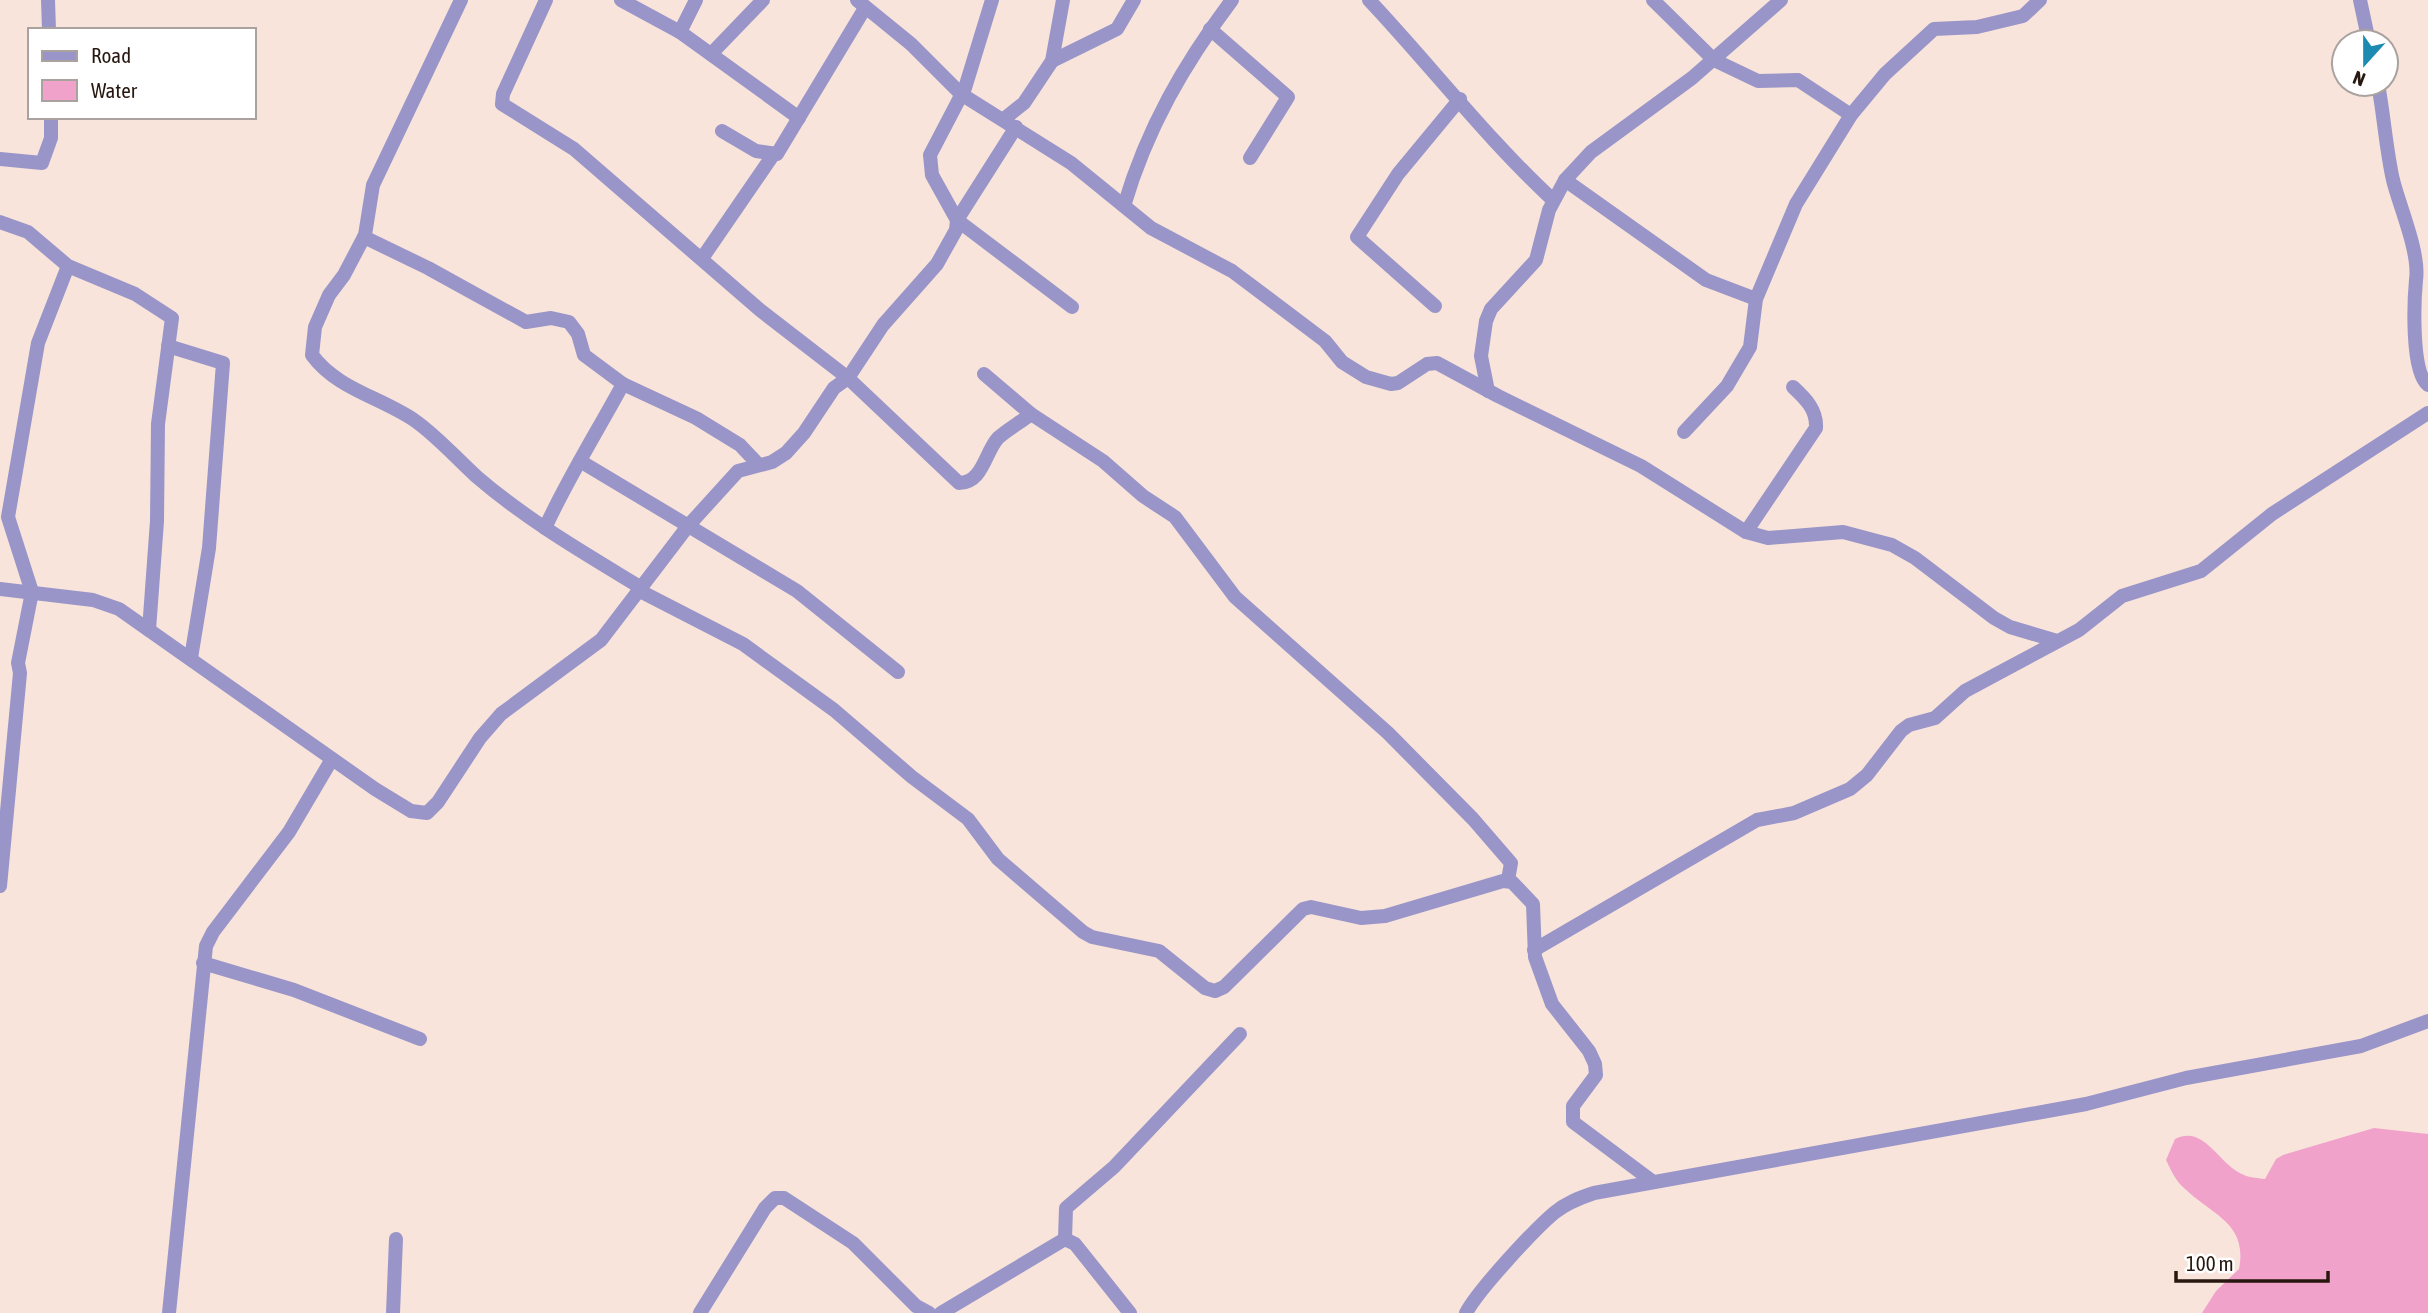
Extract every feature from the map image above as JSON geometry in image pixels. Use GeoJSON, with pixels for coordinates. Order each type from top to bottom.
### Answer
{"type":"FeatureCollection","features":[{"type":"Feature","properties":{"kind":"street"},"geometry":{"type":"LineString","coordinates":[[48,0],[49,28]]}},
{"type":"Feature","properties":{"kind":"street"},"geometry":{"type":"LineString","coordinates":[[461,0],[373,185],[364,237],[344,275],[329,295],[315,327],[312,355],[322,369],[351,388],[412,419],[478,478],[545,528],[639,589],[743,644],[834,710],[912,777],[968,819],[998,859],[1083,932],[1092,937],[1159,951],[1205,988],[1215,991],[1224,987],[1303,909],[1311,907],[1361,918],[1385,916],[1508,880]]}},
{"type":"Feature","properties":{"kind":"street"},"geometry":{"type":"LineString","coordinates":[[546,0],[503,94],[502,104],[574,149],[703,257],[760,310],[848,377],[959,483],[967,483],[978,475],[997,439],[1031,414]]}},
{"type":"Feature","properties":{"kind":"street"},"geometry":{"type":"LineString","coordinates":[[621,0],[680,32],[799,118]]}},
{"type":"Feature","properties":{"kind":"street"},"geometry":{"type":"LineString","coordinates":[[680,32],[696,0]]}},
{"type":"Feature","properties":{"kind":"street"},"geometry":{"type":"LineString","coordinates":[[711,54],[763,0]]}},
{"type":"Feature","properties":{"kind":"street"},"geometry":{"type":"LineString","coordinates":[[992,0],[961,94],[937,139],[929,164],[957,220],[1072,307]]}},
{"type":"Feature","properties":{"kind":"street"},"geometry":{"type":"LineString","coordinates":[[0,589],[93,600],[119,610],[332,759],[411,811],[427,813],[438,802],[480,738],[501,714],[601,639],[688,526],[738,471],[757,463],[772,462],[786,453],[804,433],[834,388],[848,377],[883,325],[937,264],[956,230],[957,220],[1010,123],[1052,61],[1062,0]]}},
{"type":"Feature","properties":{"kind":"street"},"geometry":{"type":"LineString","coordinates":[[1052,61],[1117,29],[1134,0]]}},
{"type":"Feature","properties":{"kind":"street"},"geometry":{"type":"LineString","coordinates":[[1124,206],[1140,154],[1159,111],[1210,29],[1232,0]]}},
{"type":"Feature","properties":{"kind":"street"},"geometry":{"type":"LineString","coordinates":[[1369,0],[1460,99],[1519,169],[1553,200]]}},
{"type":"Feature","properties":{"kind":"street"},"geometry":{"type":"LineString","coordinates":[[1653,0],[1714,60],[1758,81],[1798,80],[1851,115]]}},
{"type":"Feature","properties":{"kind":"street"},"geometry":{"type":"LineString","coordinates":[[1488,391],[1481,356],[1486,321],[1491,309],[1536,260],[1553,200],[1565,180],[1599,146],[1714,60],[1781,0]]}},
{"type":"Feature","properties":{"kind":"street"},"geometry":{"type":"LineString","coordinates":[[1684,432],[1727,386],[1750,347],[1756,299],[1796,204],[1851,115],[1885,74],[1934,29],[1977,27],[2023,16],[2040,0]]}},
{"type":"Feature","properties":{"kind":"street"},"geometry":{"type":"LineString","coordinates":[[2360,0],[2366,28]]}},
{"type":"Feature","properties":{"kind":"street"},"geometry":{"type":"LineString","coordinates":[[703,257],[773,155],[780,150],[861,4],[911,44],[961,94],[1071,163],[1151,228],[1232,271],[1325,341],[1342,362],[1366,376],[1381,383],[1398,383],[1434,362],[1641,466],[1746,533],[1768,538],[1843,532],[1892,545],[1915,558],[1994,618],[2010,627],[2057,641]]}},
{"type":"Feature","properties":{"kind":"street"},"geometry":{"type":"LineString","coordinates":[[1210,29],[1288,97],[1250,158]]}},
{"type":"Feature","properties":{"kind":"street"},"geometry":{"type":"LineString","coordinates":[[2380,98],[2393,177],[2416,267],[2413,296],[2416,340],[2423,380],[2428,385]]}},
{"type":"Feature","properties":{"kind":"street"},"geometry":{"type":"LineString","coordinates":[[1435,306],[1357,237],[1398,174],[1460,99]]}},
{"type":"Feature","properties":{"kind":"street"},"geometry":{"type":"LineString","coordinates":[[0,159],[42,163],[51,138],[51,119]]}},
{"type":"Feature","properties":{"kind":"street"},"geometry":{"type":"LineString","coordinates":[[722,131],[756,151],[773,155]]}},
{"type":"Feature","properties":{"kind":"street"},"geometry":{"type":"LineString","coordinates":[[1565,180],[1706,280],[1756,299]]}},
{"type":"Feature","properties":{"kind":"street"},"geometry":{"type":"LineString","coordinates":[[0,222],[28,232],[68,265],[135,294],[172,318],[158,424],[158,522],[149,630]]}},
{"type":"Feature","properties":{"kind":"street"},"geometry":{"type":"LineString","coordinates":[[364,237],[428,268],[526,322],[551,318],[569,322],[578,334],[584,355],[624,384],[696,418],[740,445],[757,463]]}},
{"type":"Feature","properties":{"kind":"street"},"geometry":{"type":"LineString","coordinates":[[0,886],[20,673],[18,663],[32,592],[8,517],[38,343],[68,265]]}},
{"type":"Feature","properties":{"kind":"street"},"geometry":{"type":"LineString","coordinates":[[168,346],[223,363],[209,548],[191,658]]}},
{"type":"Feature","properties":{"kind":"street"},"geometry":{"type":"LineString","coordinates":[[984,374],[1031,414],[1103,461],[1143,496],[1175,517],[1235,597],[1388,733],[1473,818],[1511,863],[1508,880]]}},
{"type":"Feature","properties":{"kind":"street"},"geometry":{"type":"LineString","coordinates":[[545,528],[570,473],[580,461],[624,384]]}},
{"type":"Feature","properties":{"kind":"street"},"geometry":{"type":"LineString","coordinates":[[1746,533],[1816,428],[1816,420],[1808,400],[1793,387]]}},
{"type":"Feature","properties":{"kind":"street"},"geometry":{"type":"LineString","coordinates":[[1534,950],[1757,820],[1794,813],[1850,789],[1867,775],[1901,731],[1935,718],[1965,691],[1998,676],[2079,630],[2122,596],[2201,571],[2272,514],[2428,413]]}},
{"type":"Feature","properties":{"kind":"street"},"geometry":{"type":"LineString","coordinates":[[580,461],[797,591],[898,672]]}},
{"type":"Feature","properties":{"kind":"street"},"geometry":{"type":"LineString","coordinates":[[169,1313],[203,963],[213,932],[289,832],[332,759]]}},
{"type":"Feature","properties":{"kind":"street"},"geometry":{"type":"LineString","coordinates":[[1508,880],[1533,904],[1534,950],[1552,1004],[1589,1051],[1595,1064],[1595,1075],[1573,1106],[1573,1122],[1652,1181]]}},
{"type":"Feature","properties":{"kind":"street"},"geometry":{"type":"LineString","coordinates":[[203,963],[294,990],[420,1040]]}},
{"type":"Feature","properties":{"kind":"street"},"geometry":{"type":"LineString","coordinates":[[1466,1313],[1492,1280],[1553,1214],[1573,1200],[1594,1192],[2086,1104],[2186,1078],[2361,1046],[2428,1021]]}},
{"type":"Feature","properties":{"kind":"street"},"geometry":{"type":"LineString","coordinates":[[1065,1239],[1066,1208],[1114,1167],[1240,1034]]}},
{"type":"Feature","properties":{"kind":"street"},"geometry":{"type":"LineString","coordinates":[[700,1313],[765,1208],[775,1198],[784,1198],[853,1243],[916,1306],[929,1313]]}},
{"type":"Feature","properties":{"kind":"street"},"geometry":{"type":"LineString","coordinates":[[393,1313],[396,1239]]}},
{"type":"Feature","properties":{"kind":"street"},"geometry":{"type":"LineString","coordinates":[[941,1313],[1065,1239]]}},
{"type":"Feature","properties":{"kind":"street"},"geometry":{"type":"LineString","coordinates":[[1065,1239],[1075,1244],[1130,1313]]}},
{"type":"Feature","properties":{"kind":"water"},"geometry":{"type":"Polygon","coordinates":[[[2374,1128],[2428,1134],[2428,1313],[2202,1313],[2216,1291],[2239,1269],[2240,1253],[2233,1230],[2184,1188],[2174,1175],[2166,1160],[2175,1139],[2195,1137],[2235,1170],[2249,1177],[2265,1179],[2276,1159],[2283,1155],[2374,1128]]]}}]}
